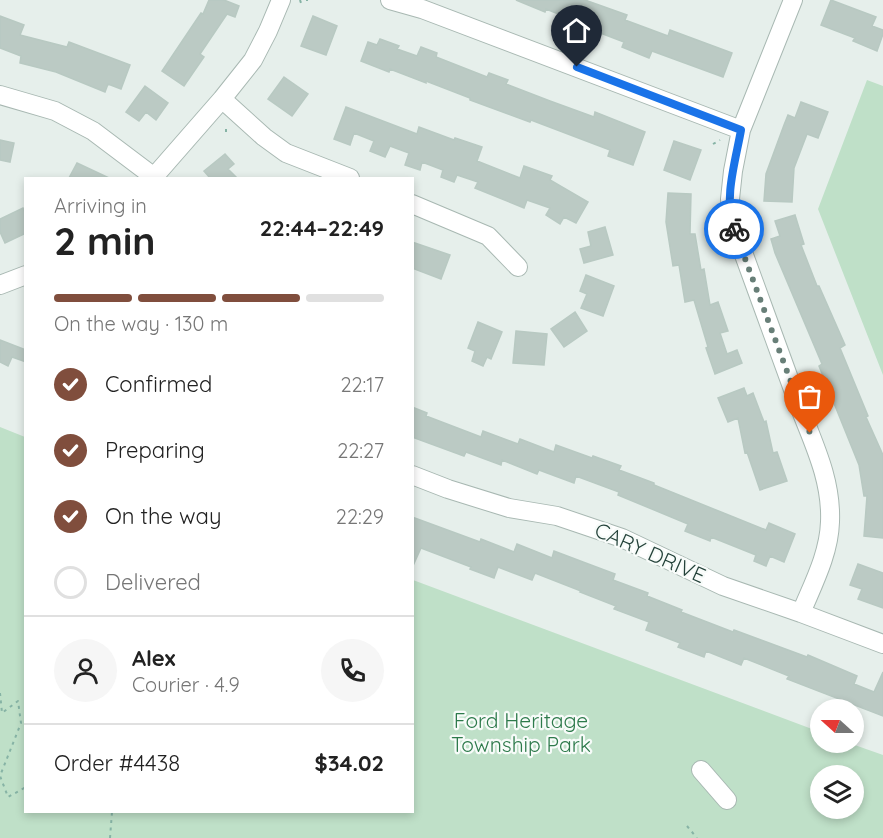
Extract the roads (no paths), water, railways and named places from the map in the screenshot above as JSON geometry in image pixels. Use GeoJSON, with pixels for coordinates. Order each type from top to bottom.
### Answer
{"type":"FeatureCollection","features":[{"type":"Feature","properties":{"kind":"street"},"geometry":{"type":"LineString","coordinates":[[154,177],[253,60],[281,0]]}},
{"type":"Feature","properties":{"kind":"street"},"geometry":{"type":"LineString","coordinates":[[390,0],[433,13],[741,130]]}},
{"type":"Feature","properties":{"kind":"street"},"geometry":{"type":"LineString","coordinates":[[793,0],[741,130],[730,199],[732,222],[822,464],[830,498],[830,524],[823,559],[801,613]]}},
{"type":"Feature","properties":{"kind":"street"},"geometry":{"type":"LineString","coordinates":[[0,95],[55,111],[93,131],[152,177]]}},
{"type":"Feature","properties":{"kind":"street"},"geometry":{"type":"LineString","coordinates":[[222,99],[264,137],[286,153],[347,177]]}},
{"type":"Feature","properties":{"kind":"street"},"geometry":{"type":"LineString","coordinates":[[414,205],[488,236],[518,267]]}},
{"type":"Feature","properties":{"kind":"street"},"geometry":{"type":"LineString","coordinates":[[0,285],[24,276]]}},
{"type":"Feature","properties":{"kind":"street","name":"CARY DRIVE"},"geometry":{"type":"LineString","coordinates":[[414,476],[509,508],[557,516],[622,538],[723,586],[883,644]]}},
{"type":"Feature","properties":{"kind":"street"},"geometry":{"type":"LineString","coordinates":[[701,770],[727,800]]}},
{"type":"Feature","properties":{"kind":"park label","name":"Ford Heritage Township Park"},"geometry":{"type":"Point","coordinates":[521,733]}}]}
